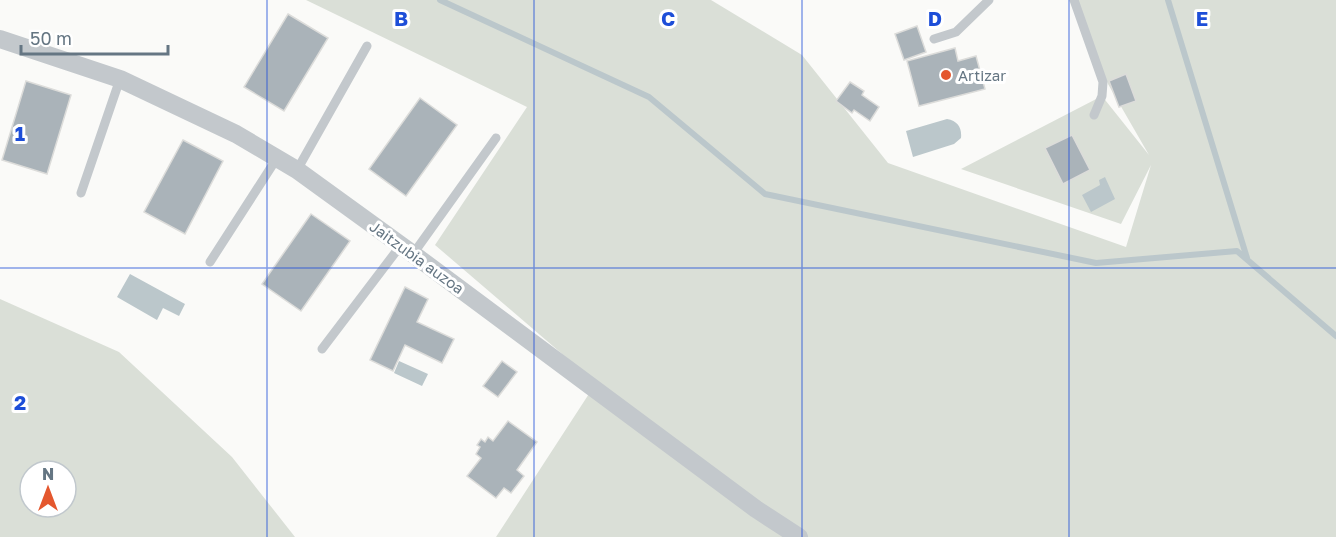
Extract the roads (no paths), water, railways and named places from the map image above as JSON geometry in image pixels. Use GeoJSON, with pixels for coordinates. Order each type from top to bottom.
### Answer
{"type":"FeatureCollection","features":[{"type":"Feature","properties":{"kind":"street","name":"Jaitzubia auzoa"},"geometry":{"type":"LineString","coordinates":[[0,39],[120,79],[236,134],[297,170],[756,509],[799,537]]}},
{"type":"Feature","properties":{"kind":"lane"},"geometry":{"type":"LineString","coordinates":[[933,39],[956,32],[989,0]]}},
{"type":"Feature","properties":{"kind":"lane"},"geometry":{"type":"LineString","coordinates":[[1074,0],[1103,82],[1102,96],[1094,115]]}},
{"type":"Feature","properties":{"kind":"lane"},"geometry":{"type":"LineString","coordinates":[[297,170],[367,46]]}},
{"type":"Feature","properties":{"kind":"lane"},"geometry":{"type":"LineString","coordinates":[[81,193],[120,79]]}},
{"type":"Feature","properties":{"kind":"lane"},"geometry":{"type":"LineString","coordinates":[[322,349],[407,250],[496,138]]}},
{"type":"Feature","properties":{"kind":"lane"},"geometry":{"type":"LineString","coordinates":[[210,262],[277,158]]}},
{"type":"Feature","properties":{"kind":"waterway"},"geometry":{"type":"LineString","coordinates":[[440,0],[649,97],[765,194],[1096,263],[1237,251],[1336,336]]}},
{"type":"Feature","properties":{"kind":"waterway"},"geometry":{"type":"LineString","coordinates":[[1168,0],[1247,258]]}},
{"type":"Feature","properties":{"kind":"place","name":"Artizar"},"geometry":{"type":"Point","coordinates":[946,75]}}]}
